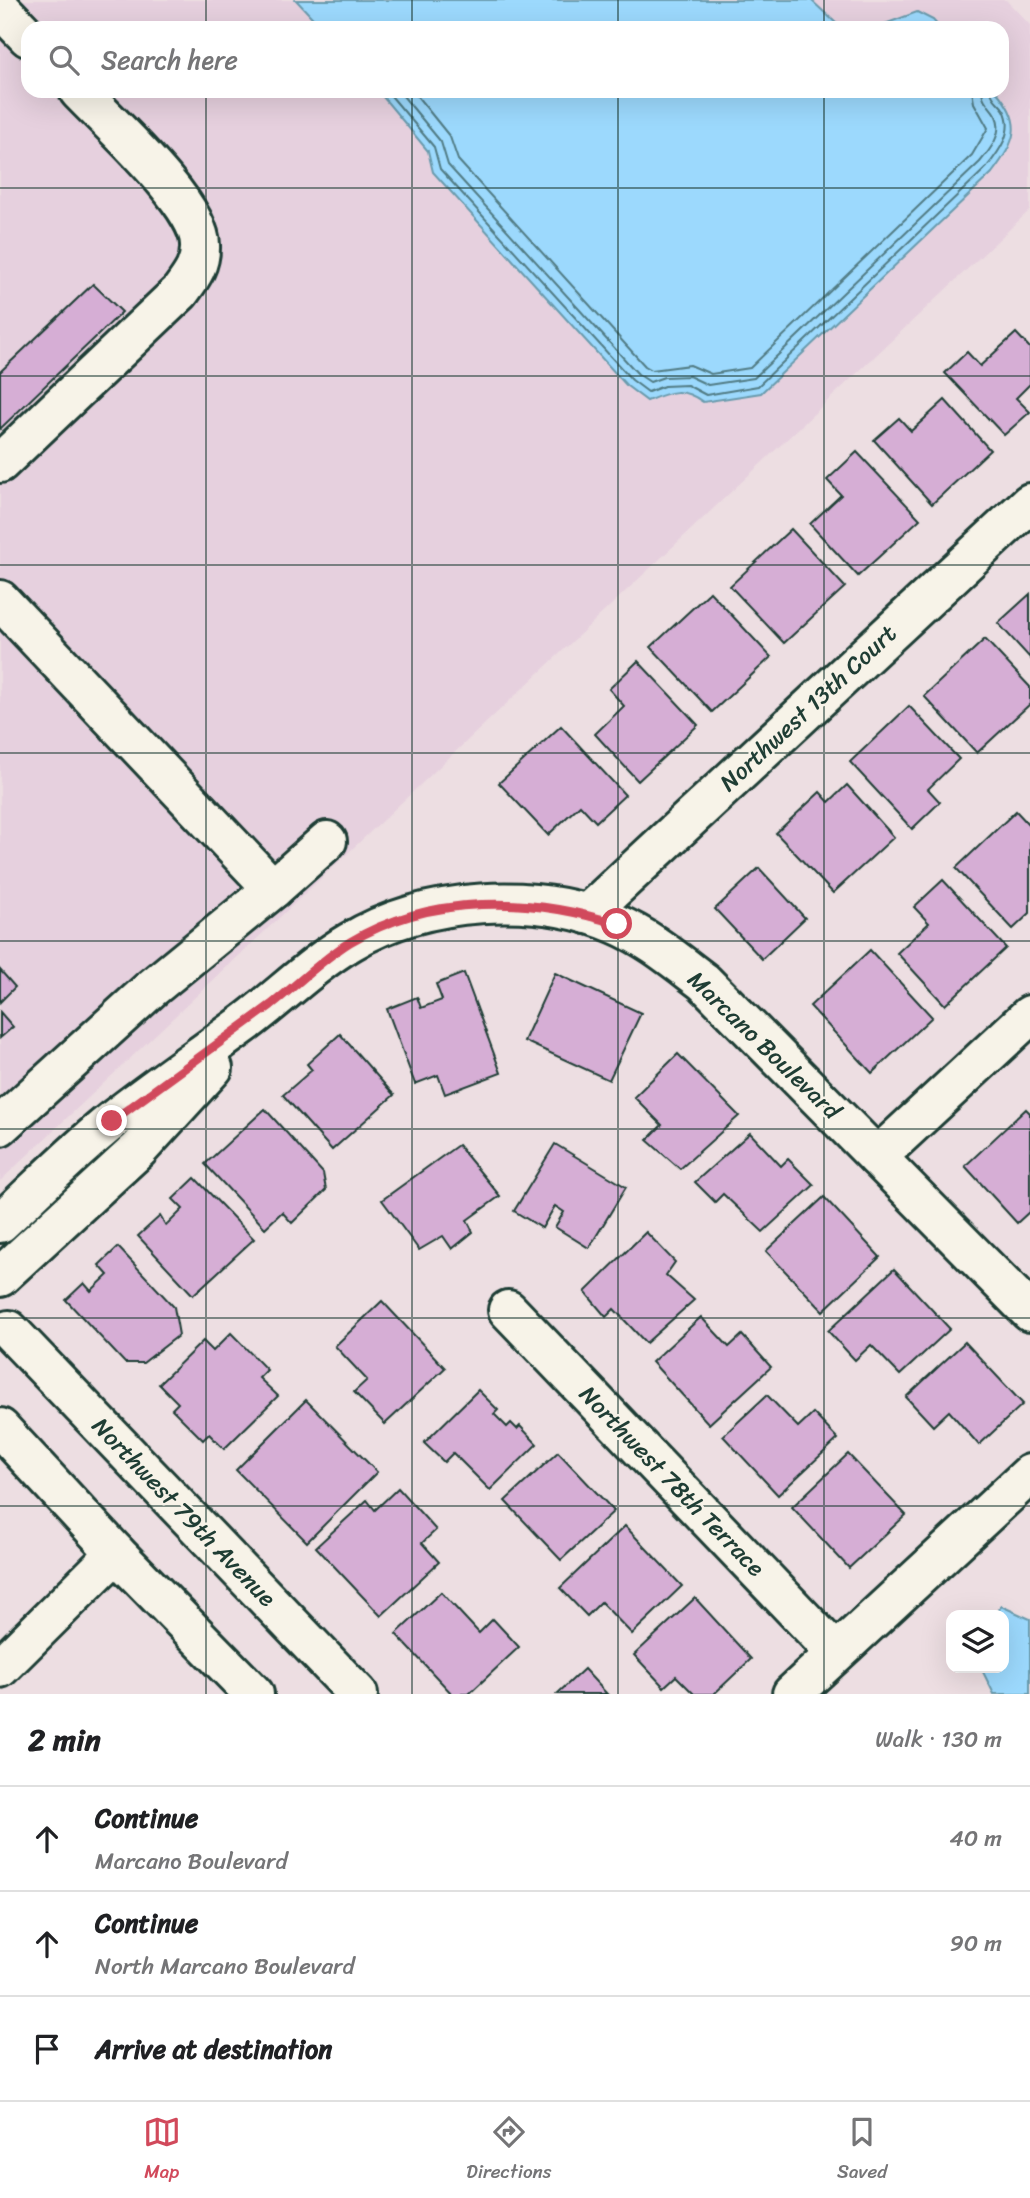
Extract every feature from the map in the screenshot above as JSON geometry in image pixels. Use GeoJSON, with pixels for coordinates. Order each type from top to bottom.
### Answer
{"type":"FeatureCollection","features":[{"type":"Feature","properties":{"kind":"street"},"geometry":{"type":"LineString","coordinates":[[0,8],[21,30]]}},
{"type":"Feature","properties":{"kind":"street"},"geometry":{"type":"LineString","coordinates":[[0,463],[180,292],[198,268],[201,244],[194,219],[179,197],[86,98]]}},
{"type":"Feature","properties":{"kind":"street","name":"Northwest 13th Court"},"geometry":{"type":"LineString","coordinates":[[587,914],[1030,503]]}},
{"type":"Feature","properties":{"kind":"street"},"geometry":{"type":"LineString","coordinates":[[0,600],[272,889]]}},
{"type":"Feature","properties":{"kind":"street"},"geometry":{"type":"LineString","coordinates":[[0,1126],[152,988],[327,841]]}},
{"type":"Feature","properties":{"kind":"street","name":"Marcano Boulevard"},"geometry":{"type":"LineString","coordinates":[[274,1002],[350,942],[390,923],[434,911],[483,904],[541,905],[587,914],[617,924],[662,949],[704,982],[1030,1312]]}},
{"type":"Feature","properties":{"kind":"street"},"geometry":{"type":"LineString","coordinates":[[0,1223],[112,1121],[274,1002]]}},
{"type":"Feature","properties":{"kind":"street"},"geometry":{"type":"LineString","coordinates":[[0,1277],[139,1149],[274,1002]]}},
{"type":"Feature","properties":{"kind":"street"},"geometry":{"type":"LineString","coordinates":[[877,1157],[1030,1015]]}},
{"type":"Feature","properties":{"kind":"street","name":"Northwest 78th Terrace"},"geometry":{"type":"LineString","coordinates":[[508,1310],[835,1652]]}},
{"type":"Feature","properties":{"kind":"street","name":"Northwest 79th Avenue"},"geometry":{"type":"LineString","coordinates":[[9,1330],[358,1694]]}},
{"type":"Feature","properties":{"kind":"street"},"geometry":{"type":"LineString","coordinates":[[0,1428],[116,1553],[254,1694]]}},
{"type":"Feature","properties":{"kind":"street"},"geometry":{"type":"LineString","coordinates":[[792,1694],[1030,1474]]}},
{"type":"Feature","properties":{"kind":"street"},"geometry":{"type":"LineString","coordinates":[[0,1668],[116,1553]]}},
{"type":"Feature","properties":{"kind":"shaded area"},"geometry":{"type":"Polygon","coordinates":[[[0,0],[1006,0],[1030,25],[1030,210],[0,1181],[0,0]]]}},
{"type":"Feature","properties":{"kind":"water"},"geometry":{"type":"Polygon","coordinates":[[[296,0],[811,0],[834,21],[316,21],[296,0]]]}},
{"type":"Feature","properties":{"kind":"water"},"geometry":{"type":"Polygon","coordinates":[[[917,12],[934,21],[893,21],[917,12]]]}},
{"type":"Feature","properties":{"kind":"water"},"geometry":{"type":"Polygon","coordinates":[[[384,98],[1002,98],[1011,113],[1014,132],[1007,151],[992,173],[761,393],[703,402],[682,392],[647,401],[627,386],[433,172],[428,151],[384,98]]]}},
{"type":"Feature","properties":{"kind":"water"},"geometry":{"type":"Polygon","coordinates":[[[1001,1606],[1030,1619],[1030,1694],[994,1694],[984,1673],[1009,1673],[1009,1610],[999,1610],[1001,1606]]]}},
{"type":"Feature","properties":{"kind":"building"},"geometry":{"type":"Polygon","coordinates":[[[93,284],[122,312],[0,429],[0,372],[93,284]]]}},
{"type":"Feature","properties":{"kind":"building"},"geometry":{"type":"Polygon","coordinates":[[[1016,333],[1030,348],[1030,384],[1016,398],[1030,412],[1004,435],[945,373],[967,352],[980,366],[1016,333]]]}},
{"type":"Feature","properties":{"kind":"building"},"geometry":{"type":"Polygon","coordinates":[[[945,400],[990,450],[932,504],[874,440],[899,418],[911,431],[945,400]]]}},
{"type":"Feature","properties":{"kind":"building"},"geometry":{"type":"Polygon","coordinates":[[[857,452],[920,519],[858,576],[810,524],[841,495],[827,480],[857,452]]]}},
{"type":"Feature","properties":{"kind":"building"},"geometry":{"type":"Polygon","coordinates":[[[791,529],[845,587],[784,643],[730,586],[791,529]]]}},
{"type":"Feature","properties":{"kind":"building"},"geometry":{"type":"Polygon","coordinates":[[[710,592],[771,657],[712,712],[651,647],[710,592]]]}},
{"type":"Feature","properties":{"kind":"building"},"geometry":{"type":"Polygon","coordinates":[[[1030,594],[1030,658],[998,623],[1030,594]]]}},
{"type":"Feature","properties":{"kind":"building"},"geometry":{"type":"Polygon","coordinates":[[[985,639],[1030,687],[1030,704],[977,753],[924,696],[985,639]]]}},
{"type":"Feature","properties":{"kind":"building"},"geometry":{"type":"Polygon","coordinates":[[[638,661],[698,725],[638,781],[595,734],[624,706],[609,689],[638,661]]]}},
{"type":"Feature","properties":{"kind":"building"},"geometry":{"type":"Polygon","coordinates":[[[909,706],[959,759],[928,789],[940,802],[912,829],[850,762],[909,706]]]}},
{"type":"Feature","properties":{"kind":"building"},"geometry":{"type":"Polygon","coordinates":[[[561,726],[625,795],[596,822],[580,805],[548,835],[499,783],[561,726]]]}},
{"type":"Feature","properties":{"kind":"building"},"geometry":{"type":"Polygon","coordinates":[[[847,785],[894,837],[833,893],[776,833],[820,792],[829,802],[847,785]]]}},
{"type":"Feature","properties":{"kind":"building"},"geometry":{"type":"Polygon","coordinates":[[[1016,811],[1030,826],[1030,913],[1013,929],[956,868],[1016,811]]]}},
{"type":"Feature","properties":{"kind":"building"},"geometry":{"type":"Polygon","coordinates":[[[759,868],[805,918],[762,959],[715,909],[759,868]]]}},
{"type":"Feature","properties":{"kind":"building"},"geometry":{"type":"Polygon","coordinates":[[[943,880],[1006,948],[945,1005],[897,953],[929,923],[914,907],[943,880]]]}},
{"type":"Feature","properties":{"kind":"building"},"geometry":{"type":"Polygon","coordinates":[[[870,950],[932,1017],[872,1073],[810,1006],[870,950]]]}},
{"type":"Feature","properties":{"kind":"building"},"geometry":{"type":"Polygon","coordinates":[[[0,970],[15,987],[0,1002],[0,970]]]}},
{"type":"Feature","properties":{"kind":"building"},"geometry":{"type":"Polygon","coordinates":[[[464,973],[501,1073],[445,1094],[438,1075],[415,1084],[387,1009],[417,997],[421,1008],[442,1000],[436,984],[464,973]]]}},
{"type":"Feature","properties":{"kind":"building"},"geometry":{"type":"Polygon","coordinates":[[[555,973],[641,1013],[609,1080],[524,1041],[555,973]]]}},
{"type":"Feature","properties":{"kind":"building"},"geometry":{"type":"Polygon","coordinates":[[[0,1012],[13,1027],[0,1038],[0,1012]]]}},
{"type":"Feature","properties":{"kind":"building"},"geometry":{"type":"Polygon","coordinates":[[[340,1034],[394,1095],[332,1150],[283,1095],[312,1070],[307,1064],[340,1034]]]}},
{"type":"Feature","properties":{"kind":"building"},"geometry":{"type":"Polygon","coordinates":[[[678,1054],[739,1116],[680,1169],[647,1140],[662,1125],[634,1097],[678,1054]]]}},
{"type":"Feature","properties":{"kind":"building"},"geometry":{"type":"Polygon","coordinates":[[[265,1109],[323,1173],[326,1190],[292,1223],[282,1212],[265,1228],[205,1164],[265,1109]]]}},
{"type":"Feature","properties":{"kind":"building"},"geometry":{"type":"Polygon","coordinates":[[[1026,1109],[1030,1113],[1030,1211],[1017,1223],[965,1166],[1026,1109]]]}},
{"type":"Feature","properties":{"kind":"building"},"geometry":{"type":"Polygon","coordinates":[[[750,1133],[781,1166],[788,1159],[814,1185],[763,1232],[723,1194],[715,1202],[695,1182],[750,1133]]]}},
{"type":"Feature","properties":{"kind":"building"},"geometry":{"type":"Polygon","coordinates":[[[555,1144],[626,1187],[589,1248],[555,1227],[564,1212],[555,1206],[542,1228],[514,1211],[555,1144]]]}},
{"type":"Feature","properties":{"kind":"building"},"geometry":{"type":"Polygon","coordinates":[[[458,1145],[500,1196],[467,1220],[473,1232],[452,1249],[443,1236],[419,1250],[382,1200],[458,1145]]]}},
{"type":"Feature","properties":{"kind":"building"},"geometry":{"type":"Polygon","coordinates":[[[195,1178],[254,1239],[193,1295],[138,1236],[160,1216],[166,1226],[183,1209],[173,1199],[195,1178]]]}},
{"type":"Feature","properties":{"kind":"building"},"geometry":{"type":"Polygon","coordinates":[[[824,1197],[880,1257],[823,1311],[766,1251],[824,1197]]]}},
{"type":"Feature","properties":{"kind":"building"},"geometry":{"type":"Polygon","coordinates":[[[646,1232],[675,1262],[666,1275],[694,1300],[646,1343],[614,1309],[606,1317],[585,1292],[646,1232]]]}},
{"type":"Feature","properties":{"kind":"building"},"geometry":{"type":"Polygon","coordinates":[[[118,1247],[174,1307],[179,1335],[143,1363],[125,1363],[66,1300],[84,1283],[91,1291],[108,1275],[99,1265],[118,1247]]]}},
{"type":"Feature","properties":{"kind":"building"},"geometry":{"type":"Polygon","coordinates":[[[894,1269],[950,1329],[900,1375],[871,1345],[855,1360],[828,1331],[894,1269]]]}},
{"type":"Feature","properties":{"kind":"building"},"geometry":{"type":"Polygon","coordinates":[[[382,1301],[445,1368],[385,1424],[354,1392],[367,1380],[335,1346],[382,1301]]]}},
{"type":"Feature","properties":{"kind":"building"},"geometry":{"type":"Polygon","coordinates":[[[701,1317],[729,1347],[742,1335],[771,1367],[709,1424],[652,1362],[701,1317]]]}},
{"type":"Feature","properties":{"kind":"building"},"geometry":{"type":"Polygon","coordinates":[[[231,1333],[267,1370],[259,1378],[278,1396],[224,1449],[209,1434],[203,1440],[172,1409],[178,1403],[159,1384],[203,1341],[213,1351],[231,1333]]]}},
{"type":"Feature","properties":{"kind":"building"},"geometry":{"type":"Polygon","coordinates":[[[965,1342],[1023,1404],[979,1445],[949,1411],[933,1426],[906,1397],[965,1342]]]}},
{"type":"Feature","properties":{"kind":"building"},"geometry":{"type":"Polygon","coordinates":[[[478,1390],[498,1410],[494,1414],[507,1427],[511,1423],[517,1429],[520,1426],[537,1444],[490,1490],[453,1453],[444,1462],[424,1443],[478,1390]]]}},
{"type":"Feature","properties":{"kind":"building"},"geometry":{"type":"Polygon","coordinates":[[[767,1395],[798,1427],[813,1413],[838,1439],[778,1495],[723,1436],[767,1395]]]}},
{"type":"Feature","properties":{"kind":"building"},"geometry":{"type":"Polygon","coordinates":[[[306,1400],[377,1472],[307,1542],[236,1470],[306,1400]]]}},
{"type":"Feature","properties":{"kind":"building"},"geometry":{"type":"Polygon","coordinates":[[[558,1452],[614,1511],[561,1560],[505,1501],[558,1452]]]}},
{"type":"Feature","properties":{"kind":"building"},"geometry":{"type":"Polygon","coordinates":[[[848,1454],[906,1515],[849,1568],[792,1507],[848,1454]]]}},
{"type":"Feature","properties":{"kind":"building"},"geometry":{"type":"Polygon","coordinates":[[[398,1488],[436,1530],[422,1543],[439,1562],[381,1616],[316,1547],[367,1500],[375,1510],[398,1488]]]}},
{"type":"Feature","properties":{"kind":"building"},"geometry":{"type":"Polygon","coordinates":[[[625,1526],[682,1586],[632,1634],[601,1602],[587,1616],[560,1588],[625,1526]]]}},
{"type":"Feature","properties":{"kind":"building"},"geometry":{"type":"Polygon","coordinates":[[[441,1592],[479,1633],[493,1619],[519,1647],[469,1694],[452,1694],[396,1634],[441,1592]]]}},
{"type":"Feature","properties":{"kind":"building"},"geometry":{"type":"Polygon","coordinates":[[[695,1598],[751,1659],[714,1694],[694,1694],[676,1676],[664,1687],[634,1655],[695,1598]]]}},
{"type":"Feature","properties":{"kind":"building"},"geometry":{"type":"Polygon","coordinates":[[[584,1669],[607,1694],[557,1694],[584,1669]]]}},
{"type":"Feature","properties":{"kind":"route"},"geometry":{"type":"LineString","coordinates":[[112,1121],[274,1002],[350,942],[390,923],[434,911],[483,904],[541,905],[587,914],[617,924]]}}]}
